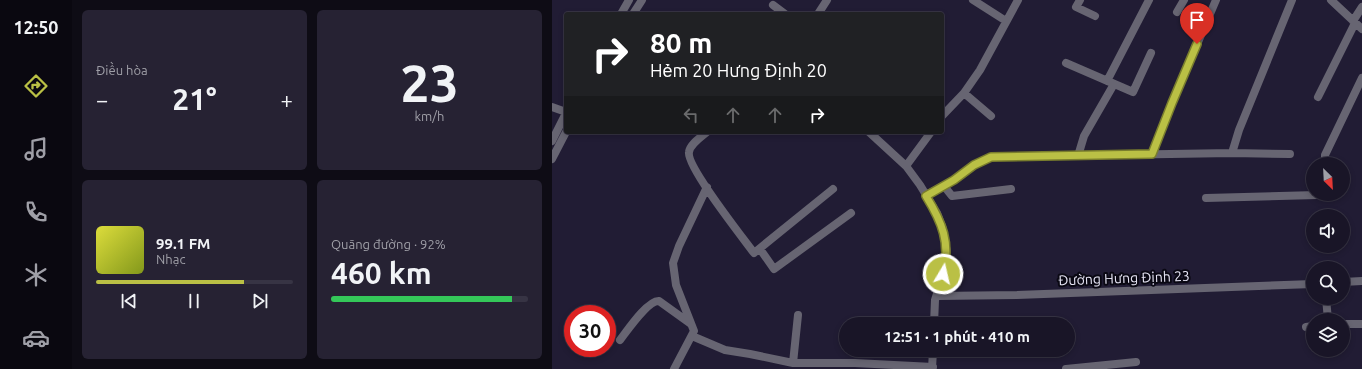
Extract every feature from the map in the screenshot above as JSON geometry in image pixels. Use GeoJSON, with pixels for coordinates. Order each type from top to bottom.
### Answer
{"type":"FeatureCollection","features":[{"type":"Feature","properties":{"kind":"street"},"geometry":{"type":"LineString","coordinates":[[622,12],[629,0]]}},
{"type":"Feature","properties":{"kind":"street"},"geometry":{"type":"LineString","coordinates":[[634,12],[642,0]]}},
{"type":"Feature","properties":{"kind":"street"},"geometry":{"type":"LineString","coordinates":[[819,12],[827,0]]}},
{"type":"Feature","properties":{"kind":"street"},"geometry":{"type":"LineString","coordinates":[[973,0],[1006,21]]}},
{"type":"Feature","properties":{"kind":"street"},"geometry":{"type":"LineString","coordinates":[[944,114],[964,93],[980,70],[1018,0]]}},
{"type":"Feature","properties":{"kind":"street"},"geometry":{"type":"LineString","coordinates":[[1080,0],[1076,7],[1095,16]]}},
{"type":"Feature","properties":{"kind":"street"},"geometry":{"type":"LineString","coordinates":[[1078,156],[1084,136],[1149,0]]}},
{"type":"Feature","properties":{"kind":"street"},"geometry":{"type":"LineString","coordinates":[[1177,12],[1184,0]]}},
{"type":"Feature","properties":{"kind":"street"},"geometry":{"type":"LineString","coordinates":[[1152,154],[1216,0]]}},
{"type":"Feature","properties":{"kind":"street"},"geometry":{"type":"LineString","coordinates":[[1232,153],[1239,130],[1292,0]]}},
{"type":"Feature","properties":{"kind":"street"},"geometry":{"type":"LineString","coordinates":[[1331,0],[1362,29]]}},
{"type":"Feature","properties":{"kind":"street"},"geometry":{"type":"LineString","coordinates":[[773,5],[782,12]]}},
{"type":"Feature","properties":{"kind":"street"},"geometry":{"type":"LineString","coordinates":[[1318,97],[1362,7]]}},
{"type":"Feature","properties":{"kind":"street"},"geometry":{"type":"LineString","coordinates":[[1066,63],[1133,92],[1151,53]]}},
{"type":"Feature","properties":{"kind":"street"},"geometry":{"type":"LineString","coordinates":[[1325,157],[1362,78]]}},
{"type":"Feature","properties":{"kind":"street"},"geometry":{"type":"LineString","coordinates":[[964,93],[991,116]]}},
{"type":"Feature","properties":{"kind":"street"},"geometry":{"type":"LineString","coordinates":[[552,106],[564,111]]}},
{"type":"Feature","properties":{"kind":"street"},"geometry":{"type":"LineString","coordinates":[[552,141],[564,116]]}},
{"type":"Feature","properties":{"kind":"street"},"geometry":{"type":"LineString","coordinates":[[552,159],[565,134]]}},
{"type":"Feature","properties":{"kind":"street"},"geometry":{"type":"LineString","coordinates":[[705,134],[694,143],[689,150],[688,154],[690,162],[754,253],[833,189]]}},
{"type":"Feature","properties":{"kind":"street"},"geometry":{"type":"LineString","coordinates":[[871,134],[906,166],[937,213],[943,229],[947,253],[944,271],[936,296],[934,317]]}},
{"type":"Feature","properties":{"kind":"street"},"geometry":{"type":"LineString","coordinates":[[906,166],[930,134]]}},
{"type":"Feature","properties":{"kind":"street"},"geometry":{"type":"LineString","coordinates":[[926,196],[944,186],[974,165],[991,157],[1232,153],[1290,154]]}},
{"type":"Feature","properties":{"kind":"street"},"geometry":{"type":"LineString","coordinates":[[944,186],[952,196],[1011,190]]}},
{"type":"Feature","properties":{"kind":"street"},"geometry":{"type":"LineString","coordinates":[[674,369],[694,331],[676,284],[673,263],[679,246],[707,187]]}},
{"type":"Feature","properties":{"kind":"street"},"geometry":{"type":"LineString","coordinates":[[1206,198],[1306,196]]}},
{"type":"Feature","properties":{"kind":"street"},"geometry":{"type":"LineString","coordinates":[[760,249],[774,269],[851,214]]}},
{"type":"Feature","properties":{"kind":"street"},"geometry":{"type":"LineString","coordinates":[[1350,282],[1362,281]]}},
{"type":"Feature","properties":{"kind":"street","name":"Đường Hưng Định 23"},"geometry":{"type":"LineString","coordinates":[[936,296],[1017,295],[1306,284]]}},
{"type":"Feature","properties":{"kind":"street"},"geometry":{"type":"LineString","coordinates":[[620,340],[641,314],[653,302],[656,301],[659,301],[692,324]]}},
{"type":"Feature","properties":{"kind":"street"},"geometry":{"type":"LineString","coordinates":[[793,363],[798,315]]}},
{"type":"Feature","properties":{"kind":"street"},"geometry":{"type":"LineString","coordinates":[[1350,324],[1362,324]]}},
{"type":"Feature","properties":{"kind":"street"},"geometry":{"type":"LineString","coordinates":[[692,336],[725,350],[793,363],[856,363],[932,368],[933,357]]}},
{"type":"Feature","properties":{"kind":"street"},"geometry":{"type":"LineString","coordinates":[[1066,369],[1136,362]]}},
{"type":"Feature","properties":{"kind":"route"},"geometry":{"type":"LineString","coordinates":[[943,274],[947,253],[943,229],[937,213],[926,196],[954,180],[974,165],[991,157],[1152,154],[1197,44]]}}]}
